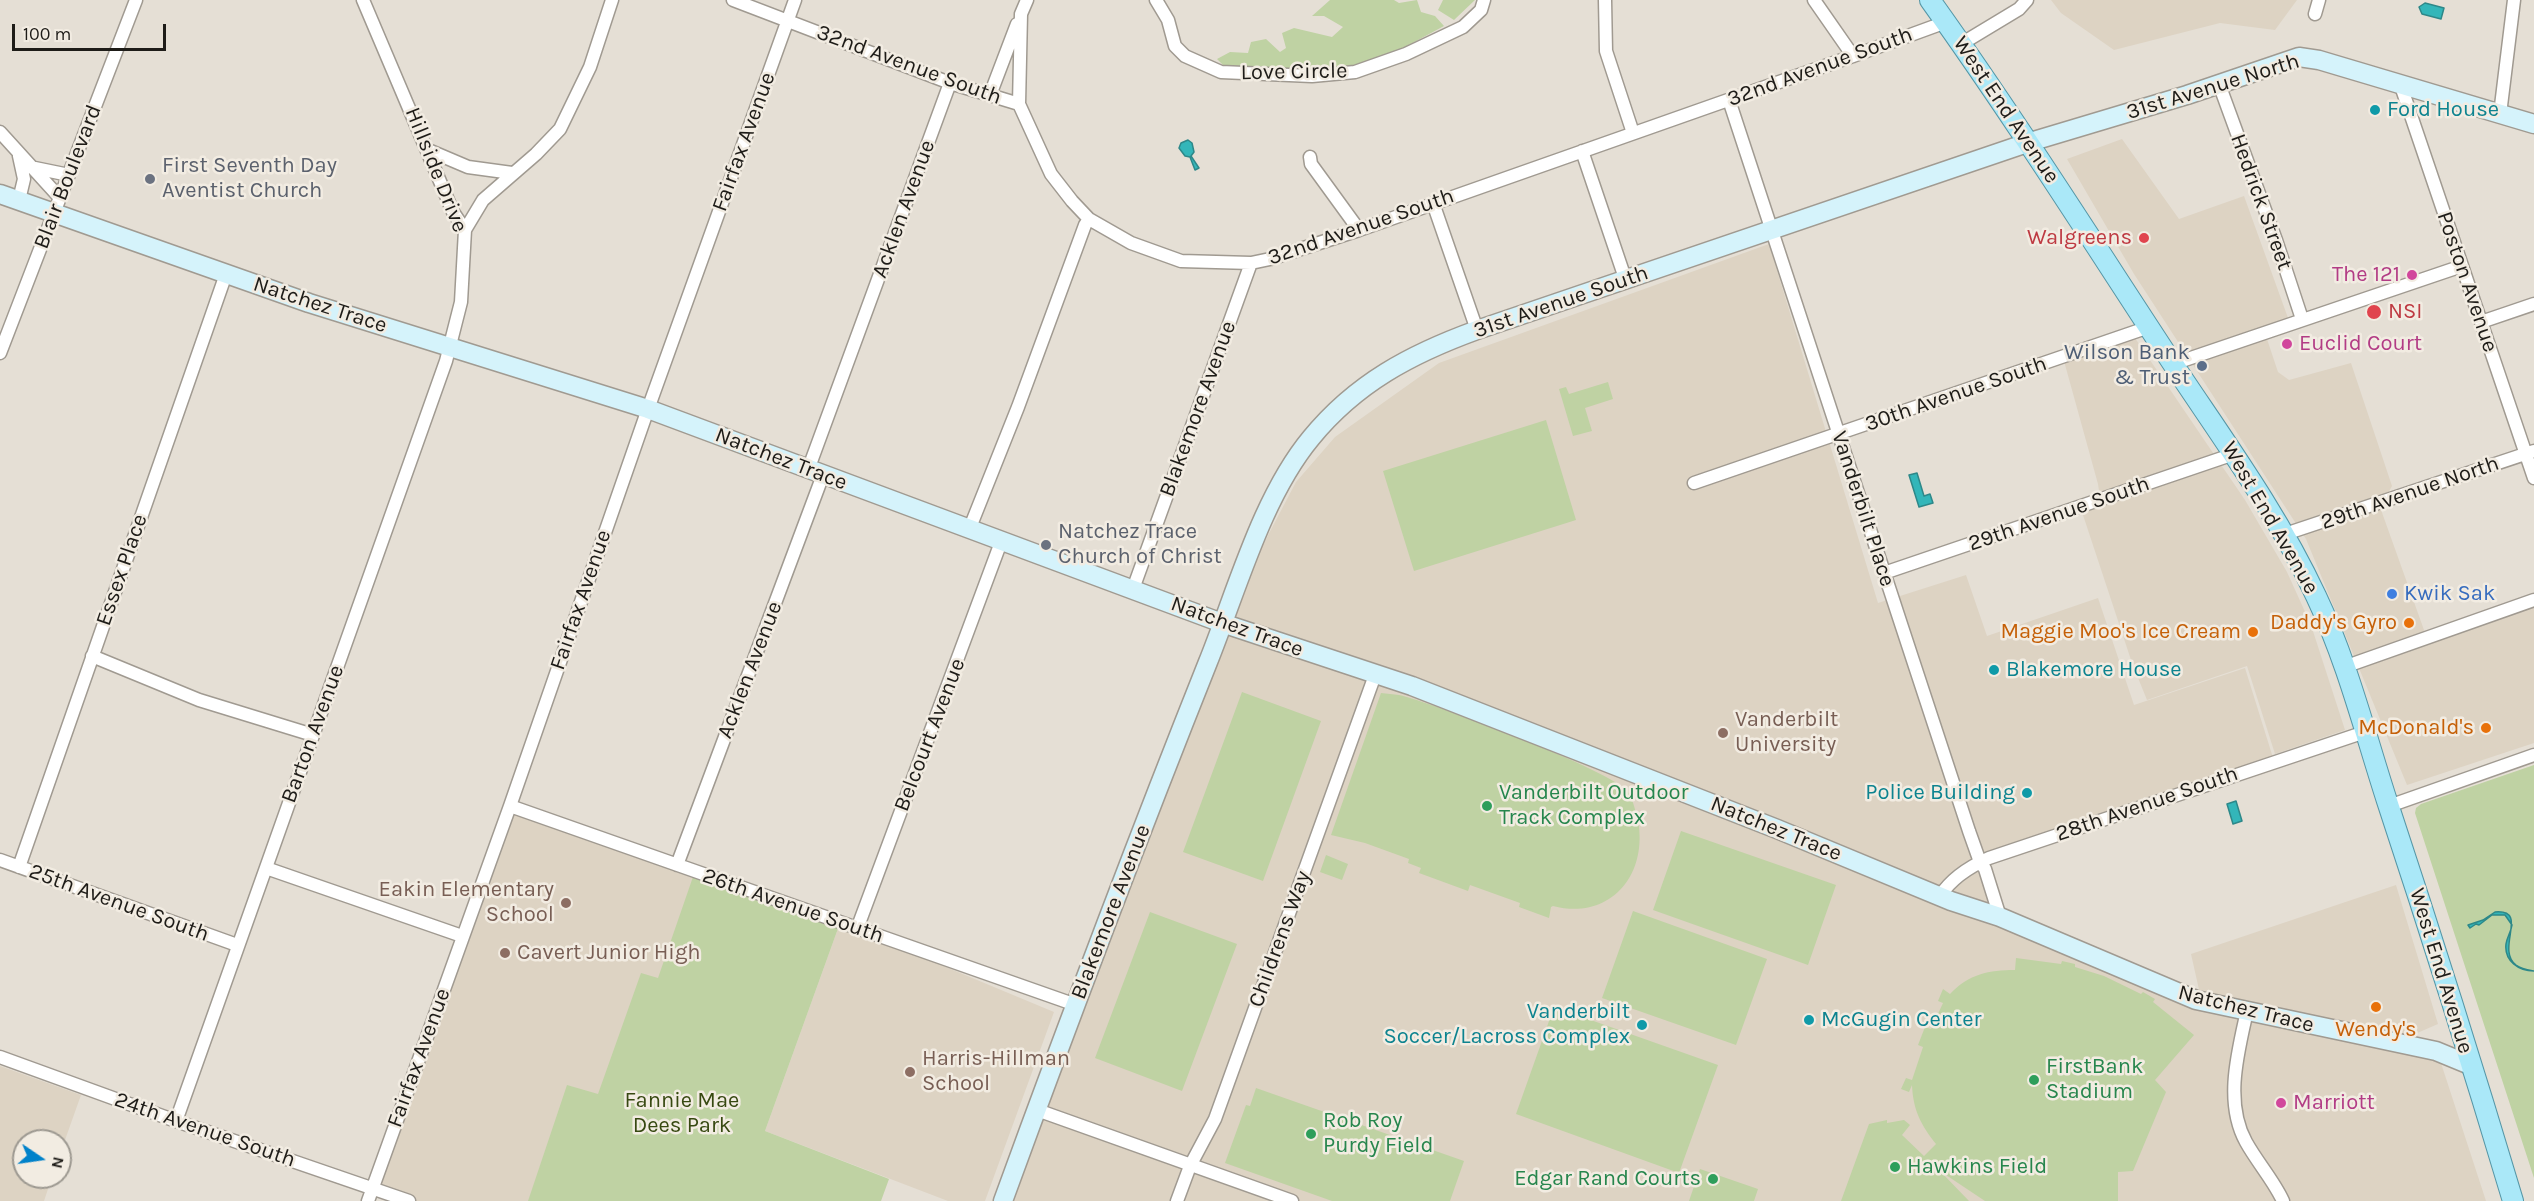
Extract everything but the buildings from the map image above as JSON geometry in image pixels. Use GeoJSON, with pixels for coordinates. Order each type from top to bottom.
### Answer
{"type":"FeatureCollection","features":[{"type":"Feature","properties":{"kind":"main road","name":"West End Avenue"},"geometry":{"type":"LineString","coordinates":[[1930,0],[2030,142],[2173,364],[2234,454],[2285,534],[2318,600],[2365,732],[2513,1201]]}},
{"type":"Feature","properties":{"kind":"main road","name":"31st Avenue North"},"geometry":{"type":"LineString","coordinates":[[2030,142],[2299,57],[2534,124]]}},
{"type":"Feature","properties":{"kind":"main road","name":"31st Avenue South"},"geometry":{"type":"LineString","coordinates":[[1222,623],[1264,519],[1287,471],[1311,437],[1365,385],[1397,364],[1477,330],[2030,142]]}},
{"type":"Feature","properties":{"kind":"main road","name":"Natchez Trace"},"geometry":{"type":"LineString","coordinates":[[0,194],[19,200],[57,205],[226,274],[309,303],[648,409],[1222,623],[1412,686],[1777,829],[1940,896],[2000,917],[2169,990],[2216,1005],[2436,1051],[2470,1065]]}},
{"type":"Feature","properties":{"kind":"main road","name":"Blakemore Avenue"},"geometry":{"type":"LineString","coordinates":[[1003,1201],[1222,623]]}},
{"type":"Feature","properties":{"kind":"street","name":"Blair Boulevard"},"geometry":{"type":"LineString","coordinates":[[0,353],[136,0]]}},
{"type":"Feature","properties":{"kind":"street","name":"Hillside Drive"},"geometry":{"type":"LineString","coordinates":[[363,0],[453,212],[465,230],[461,302],[450,348]]}},
{"type":"Feature","properties":{"kind":"street"},"geometry":{"type":"LineString","coordinates":[[465,230],[483,200],[536,154],[560,129],[590,67],[612,0]]}},
{"type":"Feature","properties":{"kind":"street","name":"32nd Avenue South"},"geometry":{"type":"LineString","coordinates":[[733,0],[950,83],[1019,104],[1051,174],[1089,219],[1131,243],[1182,261],[1251,263],[1270,260],[1359,230],[1853,57],[1946,22]]}},
{"type":"Feature","properties":{"kind":"street","name":"Fairfax Avenue"},"geometry":{"type":"LineString","coordinates":[[368,1201],[795,0]]}},
{"type":"Feature","properties":{"kind":"street"},"geometry":{"type":"LineString","coordinates":[[990,95],[1027,0]]}},
{"type":"Feature","properties":{"kind":"street","name":"Love Circle"},"geometry":{"type":"LineString","coordinates":[[1156,0],[1168,20],[1175,46],[1185,56],[1221,72],[1312,76],[1355,72],[1406,54],[1463,27],[1481,10],[1484,0]]}},
{"type":"Feature","properties":{"kind":"street"},"geometry":{"type":"LineString","coordinates":[[1605,0],[1606,51],[1633,133]]}},
{"type":"Feature","properties":{"kind":"street"},"geometry":{"type":"LineString","coordinates":[[1814,0],[1853,57]]}},
{"type":"Feature","properties":{"kind":"street"},"geometry":{"type":"LineString","coordinates":[[1961,44],[2019,9],[2027,0]]}},
{"type":"Feature","properties":{"kind":"street"},"geometry":{"type":"LineString","coordinates":[[2315,14],[2319,0]]}},
{"type":"Feature","properties":{"kind":"street"},"geometry":{"type":"LineString","coordinates":[[2500,114],[2514,0]]}},
{"type":"Feature","properties":{"kind":"street"},"geometry":{"type":"LineString","coordinates":[[1019,104],[1021,14]]}},
{"type":"Feature","properties":{"kind":"street","name":"Acklen Avenue"},"geometry":{"type":"LineString","coordinates":[[677,865],[816,473],[950,83]]}},
{"type":"Feature","properties":{"kind":"street","name":"Hedrick Street"},"geometry":{"type":"LineString","coordinates":[[2219,84],[2302,319]]}},
{"type":"Feature","properties":{"kind":"street","name":"Poston Avenue"},"geometry":{"type":"LineString","coordinates":[[2401,86],[2481,322],[2530,452],[2534,478]]}},
{"type":"Feature","properties":{"kind":"street","name":"Vanderbilt Place"},"geometry":{"type":"LineString","coordinates":[[1729,100],[2000,917]]}},
{"type":"Feature","properties":{"kind":"street"},"geometry":{"type":"LineString","coordinates":[[0,132],[30,167],[57,205]]}},
{"type":"Feature","properties":{"kind":"street"},"geometry":{"type":"LineString","coordinates":[[428,150],[468,166],[512,173]]}},
{"type":"Feature","properties":{"kind":"street"},"geometry":{"type":"LineString","coordinates":[[1582,151],[1626,280]]}},
{"type":"Feature","properties":{"kind":"street"},"geometry":{"type":"LineString","coordinates":[[17,152],[24,179],[19,200]]}},
{"type":"Feature","properties":{"kind":"street"},"geometry":{"type":"LineString","coordinates":[[1310,157],[1311,164],[1359,230]]}},
{"type":"Feature","properties":{"kind":"street"},"geometry":{"type":"LineString","coordinates":[[30,167],[69,174]]}},
{"type":"Feature","properties":{"kind":"street"},"geometry":{"type":"LineString","coordinates":[[1433,203],[1477,330]]}},
{"type":"Feature","properties":{"kind":"street"},"geometry":{"type":"LineString","coordinates":[[969,530],[1089,219]]}},
{"type":"Feature","properties":{"kind":"street","name":"Blakemore Avenue"},"geometry":{"type":"LineString","coordinates":[[1133,589],[1251,263]]}},
{"type":"Feature","properties":{"kind":"street"},"geometry":{"type":"LineString","coordinates":[[2173,364],[2462,266]]}},
{"type":"Feature","properties":{"kind":"street","name":"Essex Place"},"geometry":{"type":"LineString","coordinates":[[19,867],[226,274]]}},
{"type":"Feature","properties":{"kind":"street"},"geometry":{"type":"LineString","coordinates":[[2481,322],[2534,304]]}},
{"type":"Feature","properties":{"kind":"street","name":"30th Avenue South"},"geometry":{"type":"LineString","coordinates":[[1694,483],[2150,327]]}},
{"type":"Feature","properties":{"kind":"street","name":"Barton Avenue"},"geometry":{"type":"LineString","coordinates":[[177,1121],[237,945],[450,348]]}},
{"type":"Feature","properties":{"kind":"street","name":"29th Avenue North"},"geometry":{"type":"LineString","coordinates":[[2285,534],[2530,452]]}},
{"type":"Feature","properties":{"kind":"street","name":"29th Avenue South"},"geometry":{"type":"LineString","coordinates":[[1884,573],[2234,454]]}},
{"type":"Feature","properties":{"kind":"street","name":"Belcourt Avenue"},"geometry":{"type":"LineString","coordinates":[[857,929],[1001,542]]}},
{"type":"Feature","properties":{"kind":"street"},"geometry":{"type":"LineString","coordinates":[[2344,668],[2534,600]]}},
{"type":"Feature","properties":{"kind":"street"},"geometry":{"type":"LineString","coordinates":[[92,656],[199,700],[313,735]]}},
{"type":"Feature","properties":{"kind":"street","name":"Childrens Way"},"geometry":{"type":"LineString","coordinates":[[1177,1201],[1190,1166],[1215,1119],[1375,675]]}},
{"type":"Feature","properties":{"kind":"street","name":"28th Avenue South"},"geometry":{"type":"LineString","coordinates":[[1940,896],[1946,887],[1980,862],[2365,732]]}},
{"type":"Feature","properties":{"kind":"street"},"geometry":{"type":"LineString","coordinates":[[2389,806],[2534,755]]}},
{"type":"Feature","properties":{"kind":"street","name":"26th Avenue South"},"geometry":{"type":"LineString","coordinates":[[510,806],[1076,1005]]}},
{"type":"Feature","properties":{"kind":"street","name":"25th Avenue South"},"geometry":{"type":"LineString","coordinates":[[0,860],[237,945]]}},
{"type":"Feature","properties":{"kind":"street"},"geometry":{"type":"LineString","coordinates":[[266,868],[462,936]]}},
{"type":"Feature","properties":{"kind":"street"},"geometry":{"type":"LineString","coordinates":[[2247,1011],[2235,1068],[2235,1100],[2245,1140],[2283,1201]]}},
{"type":"Feature","properties":{"kind":"street","name":"24th Avenue South"},"geometry":{"type":"LineString","coordinates":[[0,1057],[410,1201]]}},
{"type":"Feature","properties":{"kind":"street"},"geometry":{"type":"LineString","coordinates":[[1036,1110],[1292,1201]]}},
{"type":"Feature","properties":{"kind":"shaded area"},"geometry":{"type":"Polygon","coordinates":[[[2051,0],[2297,0],[2275,30],[2220,23],[2114,50],[2061,13],[2051,0]]]}},
{"type":"Feature","properties":{"kind":"shaded area"},"geometry":{"type":"Polygon","coordinates":[[[2122,139],[2179,219],[2244,196],[2288,318],[2263,327],[2278,372],[2289,380],[2351,363],[2392,486],[2380,507],[2429,644],[2534,607],[2534,743],[2407,785],[2306,539],[2134,274],[2067,159],[2122,139]]]}},
{"type":"Feature","properties":{"kind":"shaded area","name":"Vanderbilt University"},"geometry":{"type":"Polygon","coordinates":[[[1769,244],[1878,603],[1966,575],[1987,636],[2098,598],[2134,705],[2245,668],[2274,761],[1981,861],[2000,917],[2169,990],[2440,1060],[2486,1201],[1003,1201],[1222,623],[1296,482],[1335,437],[1439,363],[1769,244]]]}},
{"type":"Feature","properties":{"kind":"shaded area"},"geometry":{"type":"Polygon","coordinates":[[[2135,338],[2245,500],[2287,572],[2311,625],[2345,730],[2275,754],[2247,666],[2147,700],[2132,663],[2082,512],[2101,504],[2098,484],[2064,361],[2135,338]]]}},
{"type":"Feature","properties":{"kind":"shaded area"},"geometry":{"type":"Polygon","coordinates":[[[510,806],[722,881],[613,1201],[409,1201],[372,1188],[510,806]]]}},
{"type":"Feature","properties":{"kind":"shaded area"},"geometry":{"type":"Polygon","coordinates":[[[2396,885],[2438,1024],[2408,1037],[2200,994],[2191,954],[2396,885]]]}},
{"type":"Feature","properties":{"kind":"shaded area","name":"Harris-Hillman School"},"geometry":{"type":"Polygon","coordinates":[[[840,923],[1054,1012],[985,1201],[948,1201],[765,1131],[840,923]]]}},
{"type":"Feature","properties":{"kind":"shaded area"},"geometry":{"type":"Polygon","coordinates":[[[0,1066],[81,1095],[69,1129],[12,1129],[12,1189],[48,1189],[44,1201],[0,1201],[0,1066]]]}},
{"type":"Feature","properties":{"kind":"green space"},"geometry":{"type":"Polygon","coordinates":[[[1330,0],[1394,0],[1399,3],[1417,0],[1421,12],[1435,16],[1444,26],[1392,54],[1339,70],[1225,67],[1217,59],[1230,52],[1248,53],[1251,42],[1266,39],[1280,52],[1286,48],[1282,33],[1294,28],[1332,37],[1343,27],[1324,16],[1312,16],[1330,0]]]}},
{"type":"Feature","properties":{"kind":"green space"},"geometry":{"type":"Polygon","coordinates":[[[1443,0],[1475,0],[1454,20],[1438,10],[1443,0]]]}},
{"type":"Feature","properties":{"kind":"green space"},"geometry":{"type":"Polygon","coordinates":[[[1608,382],[1613,399],[1585,408],[1592,431],[1573,436],[1559,389],[1566,387],[1569,394],[1608,382]]]}},
{"type":"Feature","properties":{"kind":"green space"},"geometry":{"type":"Polygon","coordinates":[[[1546,420],[1576,520],[1414,571],[1383,471],[1546,420]]]}},
{"type":"Feature","properties":{"kind":"green space"},"geometry":{"type":"Polygon","coordinates":[[[1242,692],[1321,721],[1263,881],[1183,852],[1242,692]]]}},
{"type":"Feature","properties":{"kind":"green space","name":"Vanderbilt Outdoor Track Complex"},"geometry":{"type":"Polygon","coordinates":[[[1381,693],[1417,700],[1482,723],[1557,754],[1615,782],[1628,792],[1639,827],[1636,864],[1629,879],[1606,901],[1590,907],[1572,909],[1553,906],[1549,918],[1519,907],[1520,903],[1470,885],[1468,891],[1419,873],[1421,868],[1408,863],[1409,859],[1365,843],[1331,835],[1381,693]]]}},
{"type":"Feature","properties":{"kind":"green space"},"geometry":{"type":"Polygon","coordinates":[[[2534,765],[2534,1178],[2415,813],[2416,808],[2421,804],[2534,765]]]}},
{"type":"Feature","properties":{"kind":"green space"},"geometry":{"type":"Polygon","coordinates":[[[1681,831],[1836,885],[1808,965],[1653,910],[1681,831]]]}},
{"type":"Feature","properties":{"kind":"green space"},"geometry":{"type":"Polygon","coordinates":[[[1326,855],[1348,864],[1342,880],[1320,872],[1326,855]]]}},
{"type":"Feature","properties":{"kind":"green space","name":"Fannie Mae Dees Park"},"geometry":{"type":"Polygon","coordinates":[[[695,871],[840,923],[765,1131],[889,1179],[881,1201],[528,1201],[567,1085],[598,1094],[641,973],[658,978],[695,871]]]}},
{"type":"Feature","properties":{"kind":"green space"},"geometry":{"type":"Polygon","coordinates":[[[1633,911],[1767,959],[1736,1045],[1602,998],[1633,911]]]}},
{"type":"Feature","properties":{"kind":"green space"},"geometry":{"type":"Polygon","coordinates":[[[1150,912],[1237,944],[1182,1091],[1095,1058],[1150,912]]]}},
{"type":"Feature","properties":{"kind":"green space","name":"FirstBank Stadium"},"geometry":{"type":"Polygon","coordinates":[[[2016,958],[2075,964],[2075,967],[2104,976],[2141,994],[2143,992],[2155,999],[2153,1002],[2194,1035],[2155,1080],[2166,1092],[2133,1171],[2118,1172],[2118,1201],[1985,1201],[1940,1171],[1969,1201],[1841,1201],[1869,1124],[1887,1120],[1887,1123],[1904,1120],[1910,1125],[1902,1135],[1924,1156],[1936,1144],[1919,1117],[1912,1085],[1909,1092],[1901,1089],[1906,1078],[1912,1080],[1923,1047],[1918,1045],[1925,1027],[1931,1029],[1943,1003],[1938,1001],[1943,989],[1950,994],[1957,987],[1980,974],[2015,970],[2016,958]]]}},
{"type":"Feature","properties":{"kind":"green space"},"geometry":{"type":"Polygon","coordinates":[[[1554,1007],[1718,1065],[1679,1173],[1516,1114],[1554,1007]]]}},
{"type":"Feature","properties":{"kind":"green space","name":"Rob Roy Purdy Field"},"geometry":{"type":"Polygon","coordinates":[[[1256,1088],[1464,1161],[1450,1201],[1332,1201],[1225,1163],[1246,1105],[1250,1106],[1256,1088]]]}},
{"type":"Feature","properties":{"kind":"green space","name":"Edgar Rand Courts"},"geometry":{"type":"Polygon","coordinates":[[[1700,1169],[1758,1189],[1754,1201],[1689,1201],[1700,1169]]]}},
{"type":"Feature","properties":{"kind":"water"},"geometry":{"type":"Polygon","coordinates":[[[2425,3],[2444,8],[2441,19],[2422,14],[2419,7],[2425,3]]]}},
{"type":"Feature","properties":{"kind":"water"},"geometry":{"type":"Polygon","coordinates":[[[1188,140],[1192,143],[1194,152],[1191,156],[1199,168],[1195,170],[1190,157],[1185,156],[1179,148],[1181,143],[1188,140]]]}},
{"type":"Feature","properties":{"kind":"water"},"geometry":{"type":"Polygon","coordinates":[[[1917,473],[1924,496],[1930,494],[1933,503],[1919,507],[1909,475],[1917,473]]]}},
{"type":"Feature","properties":{"kind":"water"},"geometry":{"type":"Polygon","coordinates":[[[2236,801],[2242,821],[2233,824],[2227,804],[2236,801]]]}},
{"type":"Feature","properties":{"kind":"water"},"geometry":{"type":"Polygon","coordinates":[[[2495,912],[2505,913],[2510,917],[2511,924],[2505,915],[2492,915],[2479,925],[2476,924],[2470,928],[2468,925],[2483,920],[2495,912]]]}},
{"type":"Feature","properties":{"kind":"water"},"geometry":{"type":"Polygon","coordinates":[[[2511,929],[2509,950],[2511,958],[2516,965],[2534,971],[2528,971],[2518,967],[2510,960],[2507,955],[2506,944],[2511,929]]]}},
{"type":"Feature","properties":{"kind":"place","name":"Ford House"},"geometry":{"type":"Point","coordinates":[2375,110]}},
{"type":"Feature","properties":{"kind":"place","name":"First Seventh Day Aventist Church"},"geometry":{"type":"Point","coordinates":[150,179]}},
{"type":"Feature","properties":{"kind":"place","name":"Walgreens"},"geometry":{"type":"Point","coordinates":[2144,238]}},
{"type":"Feature","properties":{"kind":"place","name":"The 121"},"geometry":{"type":"Point","coordinates":[2412,275]}},
{"type":"Feature","properties":{"kind":"place","name":"NSI"},"geometry":{"type":"Point","coordinates":[2374,312]}},
{"type":"Feature","properties":{"kind":"place","name":"Euclid Court"},"geometry":{"type":"Point","coordinates":[2287,344]}},
{"type":"Feature","properties":{"kind":"place","name":"Wilson Bank & Trust"},"geometry":{"type":"Point","coordinates":[2202,366]}},
{"type":"Feature","properties":{"kind":"place","name":"Natchez Trace Church of Christ"},"geometry":{"type":"Point","coordinates":[1046,545]}},
{"type":"Feature","properties":{"kind":"place","name":"Kwik Sak"},"geometry":{"type":"Point","coordinates":[2392,594]}},
{"type":"Feature","properties":{"kind":"place","name":"Daddy's Gyro"},"geometry":{"type":"Point","coordinates":[2409,623]}},
{"type":"Feature","properties":{"kind":"place","name":"Maggie Moo's Ice Cream"},"geometry":{"type":"Point","coordinates":[2253,632]}},
{"type":"Feature","properties":{"kind":"place","name":"Blakemore House"},"geometry":{"type":"Point","coordinates":[1994,670]}},
{"type":"Feature","properties":{"kind":"place","name":"McDonald's"},"geometry":{"type":"Point","coordinates":[2486,728]}},
{"type":"Feature","properties":{"kind":"place","name":"Vanderbilt University"},"geometry":{"type":"Point","coordinates":[1723,733]}},
{"type":"Feature","properties":{"kind":"place","name":"Police Building"},"geometry":{"type":"Point","coordinates":[2027,793]}},
{"type":"Feature","properties":{"kind":"place","name":"Vanderbilt Outdoor Track Complex"},"geometry":{"type":"Point","coordinates":[1487,806]}},
{"type":"Feature","properties":{"kind":"place","name":"Eakin Elementary School"},"geometry":{"type":"Point","coordinates":[566,903]}},
{"type":"Feature","properties":{"kind":"place","name":"Cavert Junior High"},"geometry":{"type":"Point","coordinates":[505,953]}},
{"type":"Feature","properties":{"kind":"place","name":"Wendy's"},"geometry":{"type":"Point","coordinates":[2376,1007]}},
{"type":"Feature","properties":{"kind":"place","name":"McGugin Center"},"geometry":{"type":"Point","coordinates":[1809,1020]}},
{"type":"Feature","properties":{"kind":"place","name":"Vanderbilt Soccer/Lacross Complex"},"geometry":{"type":"Point","coordinates":[1642,1025]}},
{"type":"Feature","properties":{"kind":"place","name":"Harris-Hillman School"},"geometry":{"type":"Point","coordinates":[910,1072]}},
{"type":"Feature","properties":{"kind":"place","name":"FirstBank Stadium"},"geometry":{"type":"Point","coordinates":[2034,1080]}},
{"type":"Feature","properties":{"kind":"place","name":"Marriott"},"geometry":{"type":"Point","coordinates":[2281,1103]}},
{"type":"Feature","properties":{"kind":"place","name":"Rob Roy Purdy Field"},"geometry":{"type":"Point","coordinates":[1311,1134]}},
{"type":"Feature","properties":{"kind":"place","name":"Hawkins Field"},"geometry":{"type":"Point","coordinates":[1895,1167]}},
{"type":"Feature","properties":{"kind":"place","name":"Edgar Rand Courts"},"geometry":{"type":"Point","coordinates":[1713,1179]}}]}
